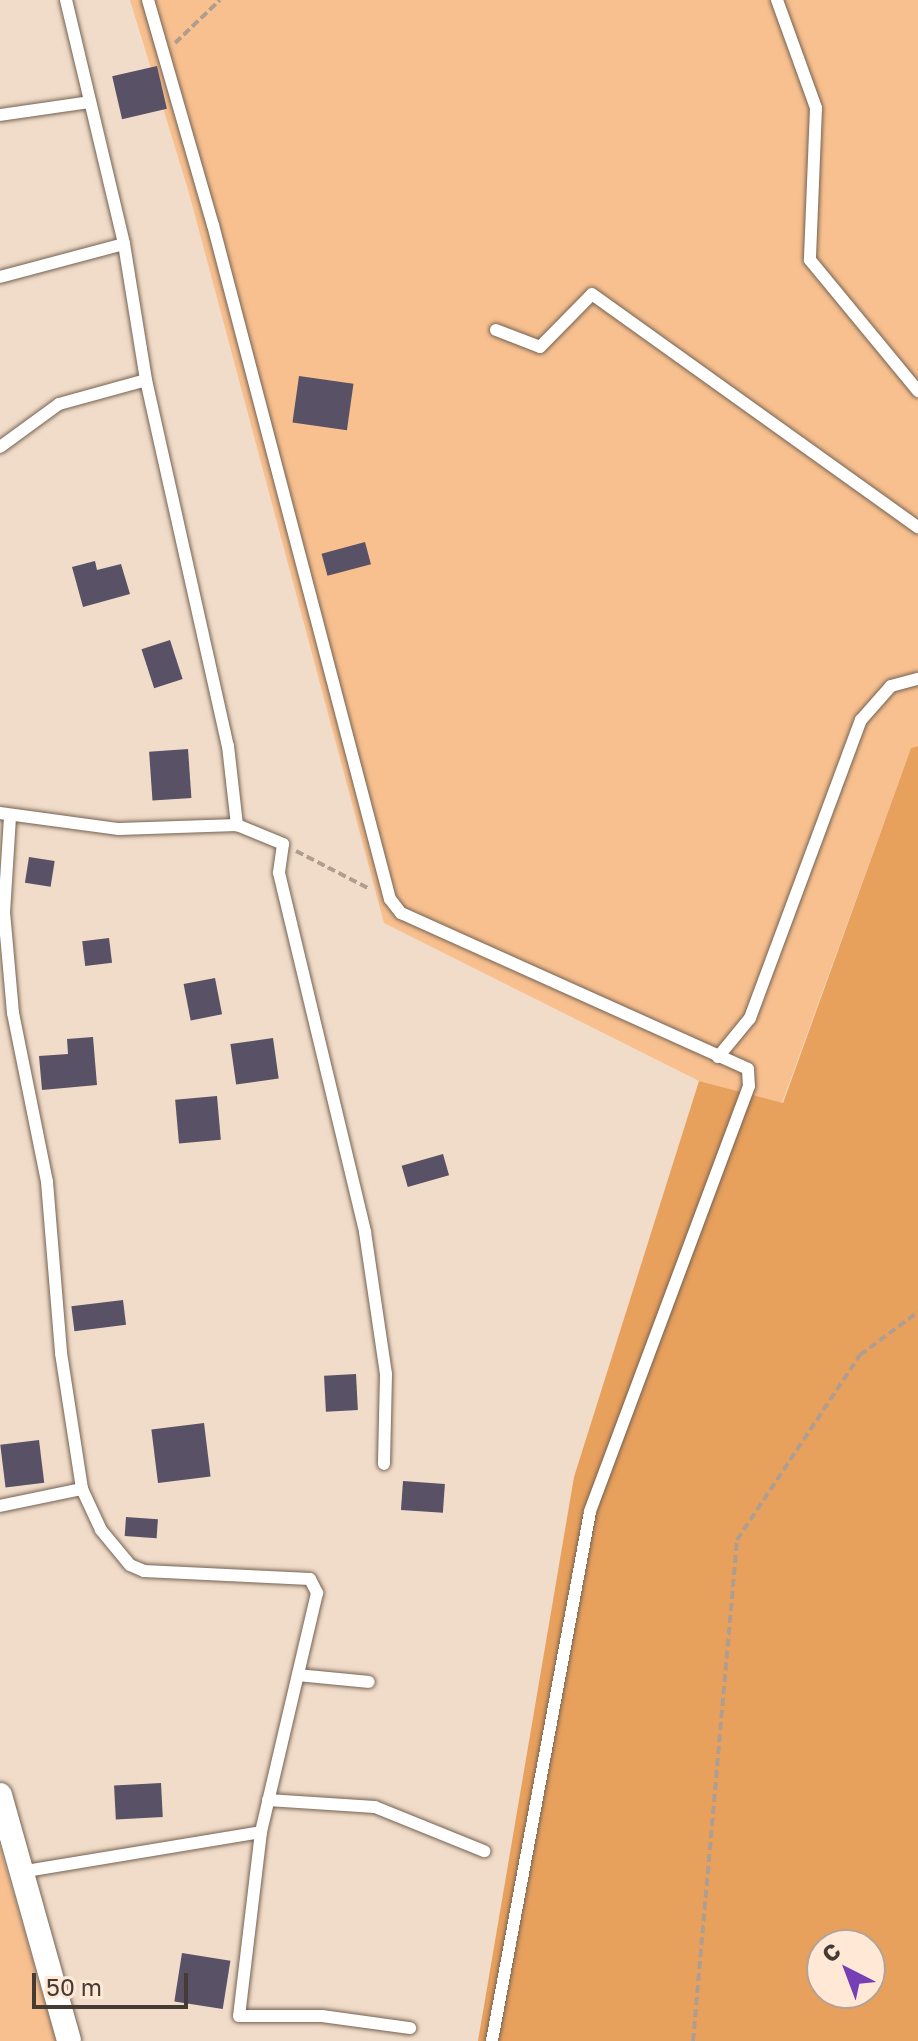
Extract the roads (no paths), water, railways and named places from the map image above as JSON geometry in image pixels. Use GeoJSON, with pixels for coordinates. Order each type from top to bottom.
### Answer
{"type":"FeatureCollection","features":[{"type":"Feature","properties":{"kind":"street"},"geometry":{"type":"LineString","coordinates":[[0,1795],[19,1873],[69,2041]]}},
{"type":"Feature","properties":{"kind":"lane"},"geometry":{"type":"LineString","coordinates":[[66,0],[124,244],[146,380],[228,746],[237,825]]}},
{"type":"Feature","properties":{"kind":"lane"},"geometry":{"type":"LineString","coordinates":[[148,0],[390,899],[401,913],[748,1069],[749,1086],[590,1512],[492,2041]]}},
{"type":"Feature","properties":{"kind":"lane"},"geometry":{"type":"LineString","coordinates":[[777,0],[816,108],[810,260],[918,391]]}},
{"type":"Feature","properties":{"kind":"lane"},"geometry":{"type":"LineString","coordinates":[[0,115],[90,102]]}},
{"type":"Feature","properties":{"kind":"lane"},"geometry":{"type":"LineString","coordinates":[[0,277],[124,244]]}},
{"type":"Feature","properties":{"kind":"lane"},"geometry":{"type":"LineString","coordinates":[[496,330],[540,347],[592,294],[918,527]]}},
{"type":"Feature","properties":{"kind":"lane"},"geometry":{"type":"LineString","coordinates":[[0,447],[59,404],[146,380]]}},
{"type":"Feature","properties":{"kind":"lane"},"geometry":{"type":"LineString","coordinates":[[718,1057],[750,1018],[861,720],[891,686],[915,676]]}},
{"type":"Feature","properties":{"kind":"lane"},"geometry":{"type":"LineString","coordinates":[[384,1464],[386,1374],[365,1232],[279,873],[283,844],[237,825],[119,829],[5,815],[4,912],[13,1013],[47,1182],[61,1353],[82,1489],[113,1549],[144,1571],[310,1579],[317,1593],[261,1832],[239,2016],[322,2016],[410,2028]]}},
{"type":"Feature","properties":{"kind":"lane"},"geometry":{"type":"LineString","coordinates":[[0,1506],[82,1489]]}},
{"type":"Feature","properties":{"kind":"lane"},"geometry":{"type":"LineString","coordinates":[[298,1675],[369,1682]]}},
{"type":"Feature","properties":{"kind":"lane"},"geometry":{"type":"LineString","coordinates":[[268,1800],[375,1807],[484,1851]]}},
{"type":"Feature","properties":{"kind":"lane"},"geometry":{"type":"LineString","coordinates":[[19,1873],[261,1832]]}}]}
